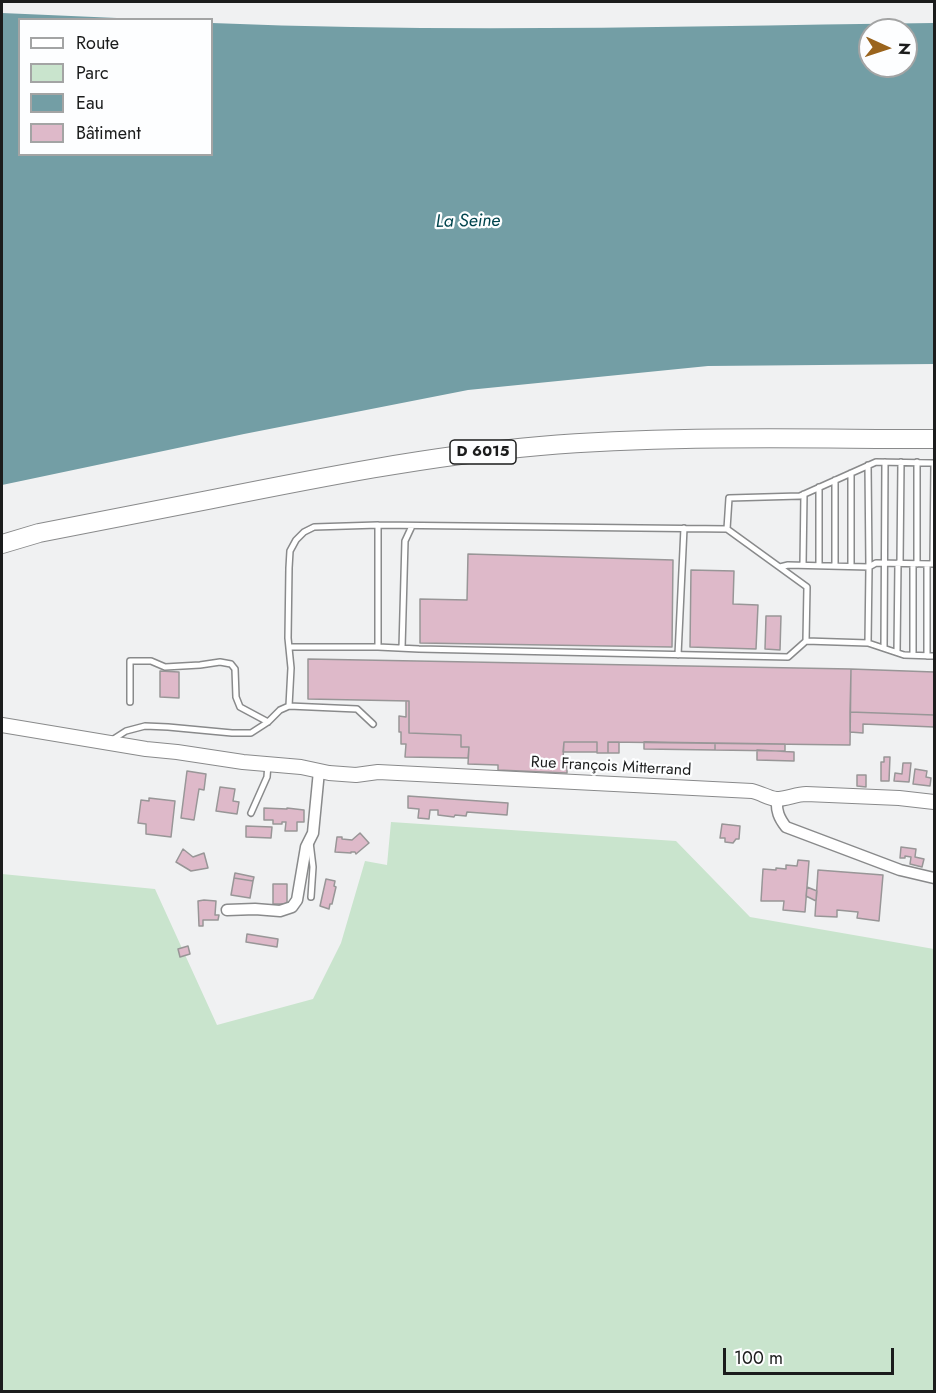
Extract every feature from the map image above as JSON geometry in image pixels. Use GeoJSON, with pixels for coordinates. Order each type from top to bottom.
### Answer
{"type":"FeatureCollection","features":[{"type":"Feature","properties":{"kind":"main road","name":"D 6015"},"geometry":{"type":"LineString","coordinates":[[2,544],[39,533],[369,469],[537,446],[679,438],[934,439]]}},
{"type":"Feature","properties":{"kind":"main road","name":"D 6015"},"geometry":{"type":"LineString","coordinates":[[2,552],[39,533]]}},
{"type":"Feature","properties":{"kind":"street","name":"Rue François Mitterrand"},"geometry":{"type":"LineString","coordinates":[[2,725],[146,749],[356,775],[378,772],[753,791],[777,799],[798,794],[899,798],[934,802]]}},
{"type":"Feature","properties":{"kind":"street"},"geometry":{"type":"LineString","coordinates":[[227,910],[280,911],[292,907],[297,900],[306,847],[313,833],[319,771]]}},
{"type":"Feature","properties":{"kind":"street"},"geometry":{"type":"LineString","coordinates":[[777,799],[777,812],[786,827],[900,870],[934,878]]}},
{"type":"Feature","properties":{"kind":"lane"},"geometry":{"type":"LineString","coordinates":[[727,529],[729,498],[800,496],[876,462],[934,463],[927,656]]}},
{"type":"Feature","properties":{"kind":"lane"},"geometry":{"type":"LineString","coordinates":[[884,648],[885,462]]}},
{"type":"Feature","properties":{"kind":"lane"},"geometry":{"type":"LineString","coordinates":[[897,652],[901,462]]}},
{"type":"Feature","properties":{"kind":"lane"},"geometry":{"type":"LineString","coordinates":[[913,655],[917,462]]}},
{"type":"Feature","properties":{"kind":"lane"},"geometry":{"type":"LineString","coordinates":[[868,465],[868,643]]}},
{"type":"Feature","properties":{"kind":"lane"},"geometry":{"type":"LineString","coordinates":[[851,472],[851,566]]}},
{"type":"Feature","properties":{"kind":"lane"},"geometry":{"type":"LineString","coordinates":[[835,480],[835,566]]}},
{"type":"Feature","properties":{"kind":"lane"},"geometry":{"type":"LineString","coordinates":[[819,487],[819,565]]}},
{"type":"Feature","properties":{"kind":"lane"},"geometry":{"type":"LineString","coordinates":[[803,565],[804,494]]}},
{"type":"Feature","properties":{"kind":"lane"},"geometry":{"type":"LineString","coordinates":[[378,525],[378,646]]}},
{"type":"Feature","properties":{"kind":"lane"},"geometry":{"type":"LineString","coordinates":[[289,706],[291,668],[288,638],[291,551],[296,540],[304,532],[314,527],[378,525],[727,529],[807,587],[806,641]]}},
{"type":"Feature","properties":{"kind":"lane"},"geometry":{"type":"LineString","coordinates":[[402,648],[405,541],[412,526]]}},
{"type":"Feature","properties":{"kind":"lane"},"geometry":{"type":"LineString","coordinates":[[678,655],[684,528]]}},
{"type":"Feature","properties":{"kind":"lane"},"geometry":{"type":"LineString","coordinates":[[780,567],[819,565],[869,567],[876,563],[932,564]]}},
{"type":"Feature","properties":{"kind":"lane"},"geometry":{"type":"LineString","coordinates":[[290,647],[378,646],[788,657],[806,641],[868,643],[904,655],[934,656]]}},
{"type":"Feature","properties":{"kind":"lane"},"geometry":{"type":"LineString","coordinates":[[130,702],[130,661],[151,661],[165,667],[226,663],[231,664],[235,669],[236,697],[240,707],[268,722]]}},
{"type":"Feature","properties":{"kind":"lane"},"geometry":{"type":"LineString","coordinates":[[109,743],[126,731],[145,726],[251,733],[268,722],[279,710],[289,706],[357,709],[373,724]]}},
{"type":"Feature","properties":{"kind":"lane"},"geometry":{"type":"LineString","coordinates":[[251,813],[267,777],[268,764]]}},
{"type":"Feature","properties":{"kind":"lane"},"geometry":{"type":"LineString","coordinates":[[310,839],[313,867],[311,897]]}},
{"type":"Feature","properties":{"kind":"green space"},"geometry":{"type":"Polygon","coordinates":[[[391,822],[676,841],[750,917],[934,949],[934,1391],[2,1391],[2,874],[155,889],[217,1025],[313,999],[341,943],[365,861],[387,865],[391,822]]]}},
{"type":"Feature","properties":{"kind":"water","name":"La Seine"},"geometry":{"type":"Polygon","coordinates":[[[2,13],[117,18],[18,18],[18,156],[213,156],[213,23],[392,28],[858,24],[858,78],[918,78],[918,23],[934,23],[934,364],[708,366],[468,390],[2,485],[2,13]]]}},
{"type":"Feature","properties":{"kind":"building"},"geometry":{"type":"Polygon","coordinates":[[[468,554],[673,560],[672,647],[420,643],[420,599],[467,600],[468,554]]]}},
{"type":"Feature","properties":{"kind":"building"},"geometry":{"type":"Polygon","coordinates":[[[691,570],[734,571],[733,604],[758,605],[756,649],[690,647],[691,570]]]}},
{"type":"Feature","properties":{"kind":"building"},"geometry":{"type":"Polygon","coordinates":[[[766,616],[781,616],[780,650],[765,649],[766,616]]]}},
{"type":"Feature","properties":{"kind":"building"},"geometry":{"type":"Polygon","coordinates":[[[308,659],[851,669],[850,745],[608,742],[608,753],[597,753],[597,742],[564,742],[563,759],[567,759],[567,773],[498,770],[498,765],[468,764],[469,747],[461,747],[461,735],[409,733],[409,701],[308,699],[308,659]]]}},
{"type":"Feature","properties":{"kind":"building"},"geometry":{"type":"Polygon","coordinates":[[[851,669],[934,672],[934,715],[850,712],[851,669]]]}},
{"type":"Feature","properties":{"kind":"building"},"geometry":{"type":"Polygon","coordinates":[[[160,671],[179,672],[179,698],[160,697],[160,671]]]}},
{"type":"Feature","properties":{"kind":"building"},"geometry":{"type":"Polygon","coordinates":[[[406,701],[409,701],[409,733],[461,735],[461,747],[469,747],[468,758],[405,757],[406,744],[401,744],[399,716],[406,717],[406,701]]]}},
{"type":"Feature","properties":{"kind":"building"},"geometry":{"type":"Polygon","coordinates":[[[850,712],[934,715],[934,727],[863,724],[863,733],[850,732],[850,712]]]}},
{"type":"Feature","properties":{"kind":"building"},"geometry":{"type":"Polygon","coordinates":[[[564,742],[597,742],[597,752],[563,752],[564,742]]]}},
{"type":"Feature","properties":{"kind":"building"},"geometry":{"type":"Polygon","coordinates":[[[608,742],[619,742],[619,753],[608,753],[608,742]]]}},
{"type":"Feature","properties":{"kind":"building"},"geometry":{"type":"Polygon","coordinates":[[[644,742],[715,743],[715,750],[644,749],[644,742]]]}},
{"type":"Feature","properties":{"kind":"building"},"geometry":{"type":"Polygon","coordinates":[[[715,743],[785,744],[785,751],[715,750],[715,743]]]}},
{"type":"Feature","properties":{"kind":"building"},"geometry":{"type":"Polygon","coordinates":[[[757,750],[794,752],[794,761],[757,760],[757,750]]]}},
{"type":"Feature","properties":{"kind":"building"},"geometry":{"type":"Polygon","coordinates":[[[884,757],[890,757],[889,781],[881,781],[881,762],[884,762],[884,757]]]}},
{"type":"Feature","properties":{"kind":"building"},"geometry":{"type":"Polygon","coordinates":[[[903,763],[911,763],[909,782],[894,781],[895,773],[902,774],[903,763]]]}},
{"type":"Feature","properties":{"kind":"building"},"geometry":{"type":"Polygon","coordinates":[[[915,769],[927,771],[926,777],[931,778],[930,786],[913,784],[915,769]]]}},
{"type":"Feature","properties":{"kind":"building"},"geometry":{"type":"Polygon","coordinates":[[[187,771],[206,774],[204,790],[199,789],[194,820],[181,818],[187,771]]]}},
{"type":"Feature","properties":{"kind":"building"},"geometry":{"type":"Polygon","coordinates":[[[857,775],[866,775],[866,787],[857,786],[857,775]]]}},
{"type":"Feature","properties":{"kind":"building"},"geometry":{"type":"Polygon","coordinates":[[[220,787],[235,789],[233,801],[239,802],[237,814],[216,811],[220,787]]]}},
{"type":"Feature","properties":{"kind":"building"},"geometry":{"type":"Polygon","coordinates":[[[408,796],[508,803],[507,815],[467,812],[466,816],[455,815],[454,817],[438,815],[438,810],[430,810],[429,819],[418,818],[419,809],[408,808],[408,796]]]}},
{"type":"Feature","properties":{"kind":"building"},"geometry":{"type":"Polygon","coordinates":[[[149,798],[175,801],[171,837],[146,834],[146,824],[138,823],[141,800],[149,801],[149,798]]]}},
{"type":"Feature","properties":{"kind":"building"},"geometry":{"type":"Polygon","coordinates":[[[264,808],[304,810],[304,822],[297,822],[297,831],[285,831],[286,822],[273,824],[273,820],[264,820],[264,808]]]}},
{"type":"Feature","properties":{"kind":"building"},"geometry":{"type":"Polygon","coordinates":[[[722,824],[740,826],[739,839],[733,843],[725,842],[725,838],[720,838],[722,824]]]}},
{"type":"Feature","properties":{"kind":"building"},"geometry":{"type":"Polygon","coordinates":[[[246,826],[272,827],[271,838],[246,837],[246,826]]]}},
{"type":"Feature","properties":{"kind":"building"},"geometry":{"type":"Polygon","coordinates":[[[360,833],[369,843],[356,854],[355,852],[335,852],[337,837],[352,840],[360,833]]]}},
{"type":"Feature","properties":{"kind":"building"},"geometry":{"type":"Polygon","coordinates":[[[901,847],[916,849],[915,857],[924,859],[922,867],[910,864],[911,857],[900,858],[901,847]]]}},
{"type":"Feature","properties":{"kind":"building"},"geometry":{"type":"Polygon","coordinates":[[[183,849],[193,857],[204,853],[208,868],[191,871],[176,862],[183,849]]]}},
{"type":"Feature","properties":{"kind":"building"},"geometry":{"type":"Polygon","coordinates":[[[798,860],[809,861],[805,912],[783,910],[784,901],[761,901],[763,869],[786,869],[786,865],[797,866],[798,860]]]}},
{"type":"Feature","properties":{"kind":"building"},"geometry":{"type":"Polygon","coordinates":[[[818,870],[883,875],[879,921],[857,918],[858,912],[837,910],[837,917],[815,916],[818,870]]]}},
{"type":"Feature","properties":{"kind":"building"},"geometry":{"type":"Polygon","coordinates":[[[235,873],[254,877],[253,881],[234,878],[235,873]]]}},
{"type":"Feature","properties":{"kind":"building"},"geometry":{"type":"Polygon","coordinates":[[[234,878],[253,881],[250,898],[231,895],[234,878]]]}},
{"type":"Feature","properties":{"kind":"building"},"geometry":{"type":"Polygon","coordinates":[[[326,879],[335,881],[334,886],[336,887],[329,909],[320,906],[326,879]]]}},
{"type":"Feature","properties":{"kind":"building"},"geometry":{"type":"Polygon","coordinates":[[[273,884],[287,884],[287,904],[273,904],[273,884]]]}},
{"type":"Feature","properties":{"kind":"building"},"geometry":{"type":"Polygon","coordinates":[[[807,887],[817,891],[816,901],[806,896],[807,887]]]}},
{"type":"Feature","properties":{"kind":"building"},"geometry":{"type":"Polygon","coordinates":[[[198,901],[216,901],[215,915],[219,915],[218,920],[203,920],[203,926],[199,926],[198,901]]]}},
{"type":"Feature","properties":{"kind":"building"},"geometry":{"type":"Polygon","coordinates":[[[247,934],[278,939],[277,947],[246,942],[247,934]]]}},
{"type":"Feature","properties":{"kind":"building"},"geometry":{"type":"Polygon","coordinates":[[[188,946],[190,954],[180,957],[178,949],[188,946]]]}}]}
